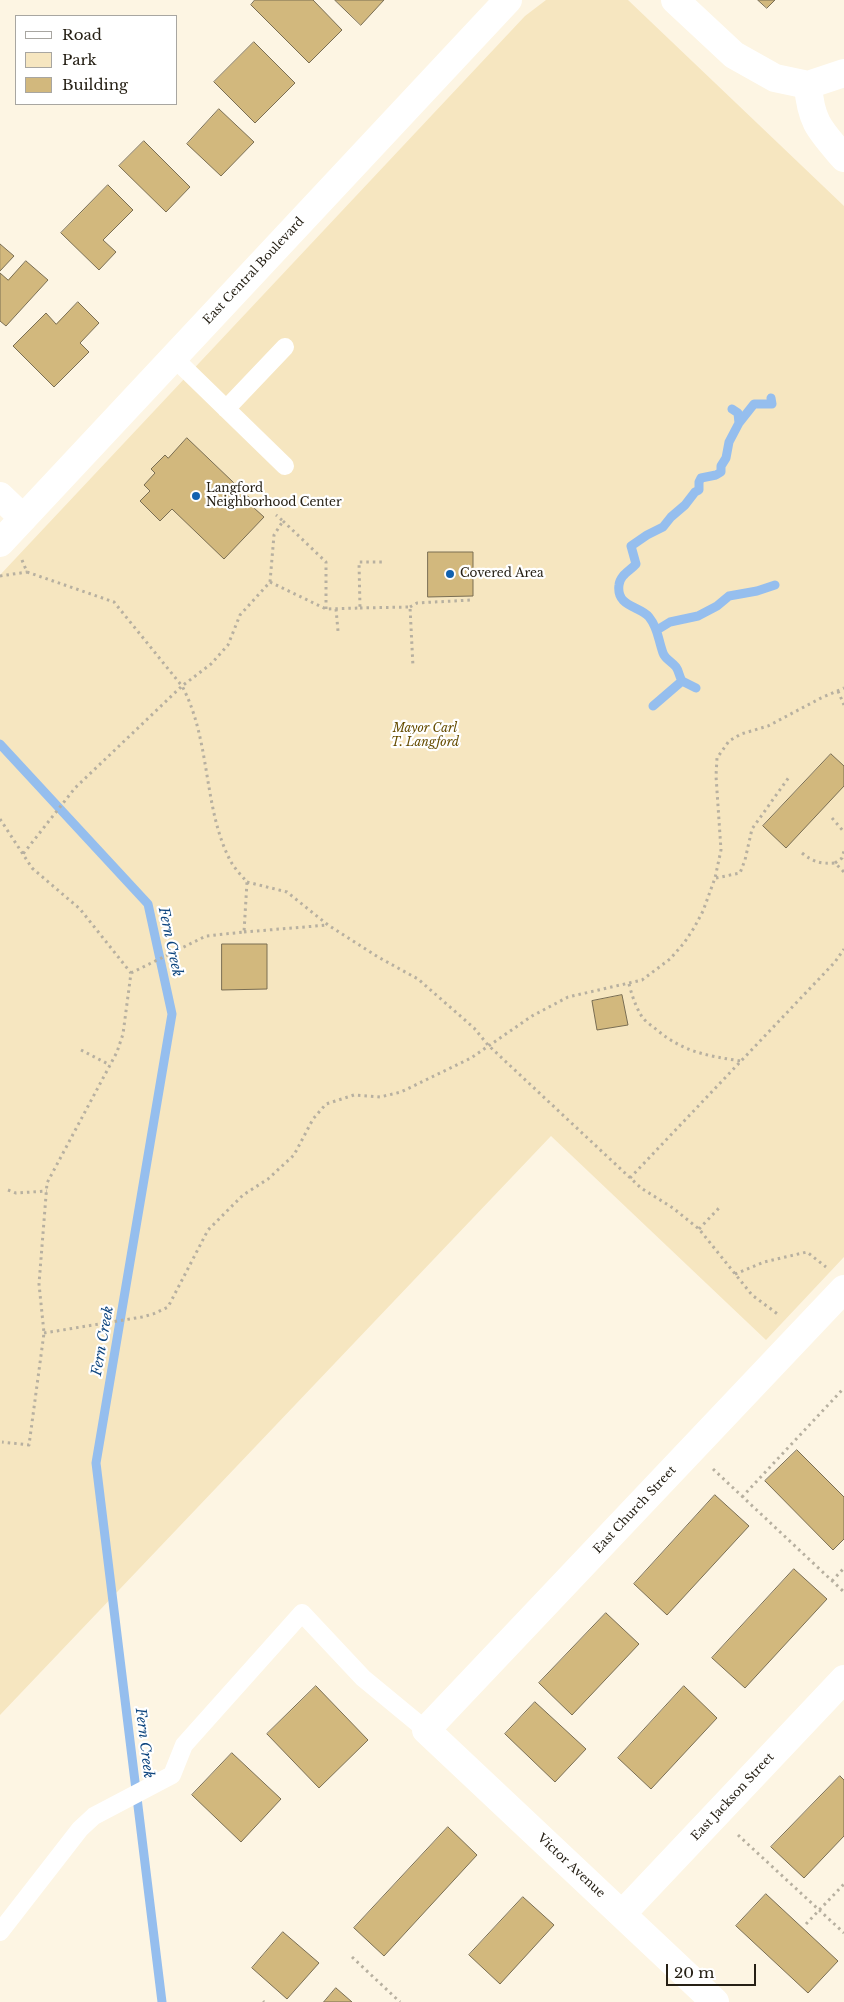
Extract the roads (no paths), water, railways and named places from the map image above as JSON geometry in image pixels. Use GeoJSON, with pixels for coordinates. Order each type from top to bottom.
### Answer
{"type":"FeatureCollection","features":[{"type":"Feature","properties":{"kind":"street","name":"East Central Boulevard"},"geometry":{"type":"LineString","coordinates":[[10,549],[24,518],[508,0]]}},
{"type":"Feature","properties":{"kind":"street"},"geometry":{"type":"LineString","coordinates":[[674,0],[734,55],[775,78],[808,85],[844,73]]}},
{"type":"Feature","properties":{"kind":"street"},"geometry":{"type":"LineString","coordinates":[[808,85],[810,108],[819,130],[844,158]]}},
{"type":"Feature","properties":{"kind":"street"},"geometry":{"type":"LineString","coordinates":[[0,496],[24,518]]}},
{"type":"Feature","properties":{"kind":"street","name":"East Church Street"},"geometry":{"type":"LineString","coordinates":[[426,1730],[844,1289]]}},
{"type":"Feature","properties":{"kind":"street","name":"East Jackson Street"},"geometry":{"type":"LineString","coordinates":[[622,1914],[844,1679]]}},
{"type":"Feature","properties":{"kind":"street","name":"Victor Avenue"},"geometry":{"type":"LineString","coordinates":[[426,1730],[715,2002]]}},
{"type":"Feature","properties":{"kind":"lane"},"geometry":{"type":"LineString","coordinates":[[226,409],[285,347]]}},
{"type":"Feature","properties":{"kind":"lane"},"geometry":{"type":"LineString","coordinates":[[174,358],[285,466]]}},
{"type":"Feature","properties":{"kind":"lane"},"geometry":{"type":"LineString","coordinates":[[0,1932],[80,1829],[94,1816],[172,1775],[184,1745],[302,1613],[363,1678],[426,1730]]}},
{"type":"Feature","properties":{"kind":"waterway"},"geometry":{"type":"LineString","coordinates":[[739,423],[754,404],[772,404],[771,398]]}},
{"type":"Feature","properties":{"kind":"waterway"},"geometry":{"type":"LineString","coordinates":[[653,706],[682,681],[676,667],[664,655],[652,621],[645,613],[621,598],[619,585],[623,576],[636,564],[631,546],[663,527],[699,490],[701,478],[721,472],[721,466],[726,458],[729,442],[739,423],[738,413],[732,409]]}},
{"type":"Feature","properties":{"kind":"waterway"},"geometry":{"type":"LineString","coordinates":[[657,630],[670,622],[698,616],[717,606],[729,596],[757,591],[775,585]]}},
{"type":"Feature","properties":{"kind":"waterway"},"geometry":{"type":"LineString","coordinates":[[682,681],[696,688]]}},
{"type":"Feature","properties":{"kind":"waterway","name":"Fern Creek"},"geometry":{"type":"LineString","coordinates":[[0,744],[148,904],[172,1014],[96,1463],[162,2002]]}},
{"type":"Feature","properties":{"kind":"place","name":"Langford Neighborhood Center"},"geometry":{"type":"Point","coordinates":[196,496]}},
{"type":"Feature","properties":{"kind":"place","name":"Covered Area"},"geometry":{"type":"Point","coordinates":[450,574]}},
{"type":"Feature","properties":{"kind":"park label","name":"Mayor Carl T. Langford"},"geometry":{"type":"Point","coordinates":[425,736]}}]}
